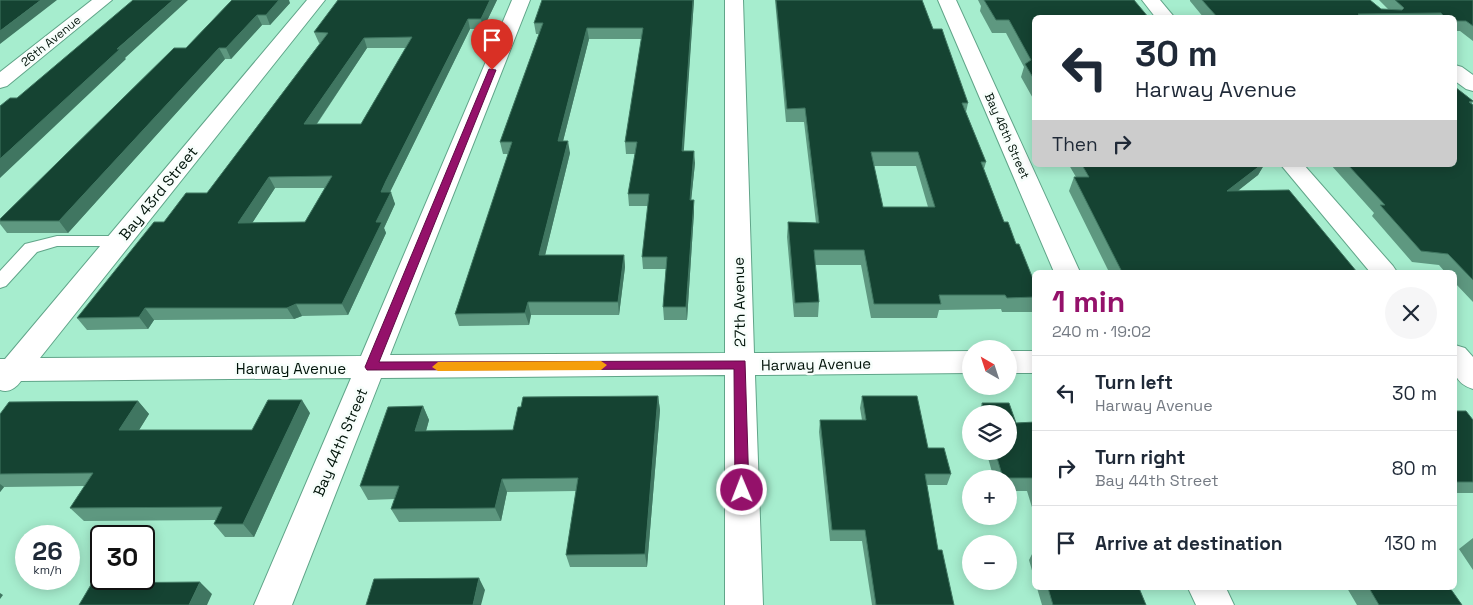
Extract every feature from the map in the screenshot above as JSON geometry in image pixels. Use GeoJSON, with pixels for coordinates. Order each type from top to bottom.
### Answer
{"type":"FeatureCollection","features":[{"type":"Feature","properties":{"kind":"street","name":"26th Avenue"},"geometry":{"type":"LineString","coordinates":[[0,82],[103,0]]}},
{"type":"Feature","properties":{"kind":"street","name":"Bay 43rd Street"},"geometry":{"type":"LineString","coordinates":[[5,376],[119,241],[316,0]]}},
{"type":"Feature","properties":{"kind":"street","name":"Bay 44th Street"},"geometry":{"type":"LineString","coordinates":[[273,605],[521,0]]}},
{"type":"Feature","properties":{"kind":"street","name":"27th Avenue"},"geometry":{"type":"LineString","coordinates":[[734,0],[744,605]]}},
{"type":"Feature","properties":{"kind":"street","name":"Bay 46th Street"},"geometry":{"type":"LineString","coordinates":[[947,0],[1066,270]]}},
{"type":"Feature","properties":{"kind":"street"},"geometry":{"type":"LineString","coordinates":[[1151,0],[1164,15]]}},
{"type":"Feature","properties":{"kind":"street"},"geometry":{"type":"LineString","coordinates":[[1457,73],[1473,85]]}},
{"type":"Feature","properties":{"kind":"street"},"geometry":{"type":"LineString","coordinates":[[1294,167],[1382,270]]}},
{"type":"Feature","properties":{"kind":"street","name":"Harway Avenue"},"geometry":{"type":"LineString","coordinates":[[5,376],[371,367],[962,362]]}},
{"type":"Feature","properties":{"kind":"street"},"geometry":{"type":"LineString","coordinates":[[1018,362],[1032,362]]}},
{"type":"Feature","properties":{"kind":"street"},"geometry":{"type":"LineString","coordinates":[[1208,590],[1215,605]]}},
{"type":"Feature","properties":{"kind":"lane"},"geometry":{"type":"LineString","coordinates":[[0,282],[31,248],[57,241],[119,241]]}},
{"type":"Feature","properties":{"kind":"building"},"geometry":{"type":"Polygon","coordinates":[[[0,0],[41,0],[0,31],[0,0]]]}},
{"type":"Feature","properties":{"kind":"building"},"geometry":{"type":"Polygon","coordinates":[[[133,0],[173,0],[117,49],[120,49],[0,159],[0,106],[10,98],[17,98],[133,0]]]}},
{"type":"Feature","properties":{"kind":"building"},"geometry":{"type":"Polygon","coordinates":[[[232,0],[279,0],[266,15],[257,15],[226,48],[219,48],[59,221],[0,221],[174,48],[186,48],[232,0]]]}},
{"type":"Feature","properties":{"kind":"building"},"geometry":{"type":"Polygon","coordinates":[[[338,0],[490,0],[481,19],[468,19],[386,181],[381,192],[391,192],[376,222],[382,222],[342,304],[296,304],[287,308],[145,308],[139,317],[77,318],[154,222],[164,222],[186,193],[207,193],[328,33],[314,32],[338,0]],[[412,37],[364,38],[304,124],[361,124],[412,37]],[[332,176],[269,177],[238,223],[305,222],[332,176]]]}},
{"type":"Feature","properties":{"kind":"building"},"geometry":{"type":"Polygon","coordinates":[[[542,0],[693,0],[682,151],[694,151],[690,200],[694,200],[686,307],[663,307],[667,257],[642,257],[649,194],[628,194],[637,142],[625,142],[643,28],[587,28],[558,141],[568,141],[539,255],[624,255],[618,302],[528,302],[525,313],[455,314],[512,142],[500,142],[543,23],[534,23],[542,0]]]}},
{"type":"Feature","properties":{"kind":"building"},"geometry":{"type":"Polygon","coordinates":[[[776,0],[922,0],[933,29],[942,29],[968,103],[962,103],[986,162],[981,162],[1004,222],[1008,222],[1016,244],[1019,244],[1032,276],[1032,297],[939,295],[941,304],[874,304],[864,250],[814,250],[819,302],[795,303],[788,222],[819,223],[805,108],[787,109],[776,0]],[[871,152],[883,207],[935,207],[918,152],[871,152]]]}},
{"type":"Feature","properties":{"kind":"building"},"geometry":{"type":"Polygon","coordinates":[[[984,0],[1134,0],[1146,15],[1032,15],[1032,76],[1025,64],[1031,60],[1009,20],[996,20],[984,0]]]}},
{"type":"Feature","properties":{"kind":"building"},"geometry":{"type":"Polygon","coordinates":[[[1202,0],[1370,0],[1381,9],[1402,10],[1404,8],[1395,0],[1473,0],[1473,26],[1466,21],[1457,21],[1457,15],[1443,15],[1441,13],[1215,15],[1202,0]]]}},
{"type":"Feature","properties":{"kind":"building"},"geometry":{"type":"Polygon","coordinates":[[[1457,89],[1473,101],[1469,102],[1473,105],[1473,280],[1448,254],[1421,251],[1380,205],[1385,205],[1350,167],[1457,167],[1457,89]]]}},
{"type":"Feature","properties":{"kind":"building"},"geometry":{"type":"Polygon","coordinates":[[[1083,167],[1258,167],[1227,191],[1289,190],[1355,270],[1121,270],[1074,177],[1089,177],[1083,167]]]}},
{"type":"Feature","properties":{"kind":"building"},"geometry":{"type":"Polygon","coordinates":[[[658,396],[645,554],[566,555],[578,478],[502,479],[495,508],[391,509],[399,486],[360,486],[388,407],[423,406],[415,431],[513,430],[518,407],[521,407],[523,397],[658,396]]]}},
{"type":"Feature","properties":{"kind":"building"},"geometry":{"type":"Polygon","coordinates":[[[862,396],[917,396],[928,448],[944,448],[951,474],[925,474],[938,550],[942,550],[954,605],[876,605],[865,530],[832,530],[820,420],[866,420],[862,396]]]}},
{"type":"Feature","properties":{"kind":"building"},"geometry":{"type":"Polygon","coordinates":[[[268,400],[302,400],[243,524],[214,524],[222,507],[70,508],[93,473],[0,474],[0,414],[9,402],[138,401],[119,430],[252,430],[268,400]]]}},
{"type":"Feature","properties":{"kind":"building"},"geometry":{"type":"Polygon","coordinates":[[[982,403],[1009,403],[1010,405],[983,405],[982,403]]]}},
{"type":"Feature","properties":{"kind":"building"},"geometry":{"type":"Polygon","coordinates":[[[1457,411],[1466,411],[1473,420],[1473,482],[1457,482],[1457,411]]]}},
{"type":"Feature","properties":{"kind":"building"},"geometry":{"type":"Polygon","coordinates":[[[1032,422],[1032,478],[1017,478],[1017,470],[1001,470],[998,460],[1017,460],[1017,423],[1032,422]]]}},
{"type":"Feature","properties":{"kind":"building"},"geometry":{"type":"Polygon","coordinates":[[[479,578],[473,605],[366,605],[374,579],[479,578]]]}},
{"type":"Feature","properties":{"kind":"building"},"geometry":{"type":"Polygon","coordinates":[[[155,582],[200,582],[189,605],[79,605],[90,586],[90,590],[155,590],[155,582]]]}},
{"type":"Feature","properties":{"kind":"building"},"geometry":{"type":"Polygon","coordinates":[[[1049,590],[1140,590],[1146,605],[1053,605],[1049,590]]]}},
{"type":"Feature","properties":{"kind":"building"},"geometry":{"type":"Polygon","coordinates":[[[1370,590],[1451,590],[1462,605],[1379,605],[1370,590]]]}},
{"type":"Feature","properties":{"kind":"slow traffic"},"geometry":{"type":"LineString","coordinates":[[438,367],[601,365]]}},
{"type":"Feature","properties":{"kind":"route"},"geometry":{"type":"LineString","coordinates":[[492,70],[371,367],[740,364],[742,490]]}}]}
